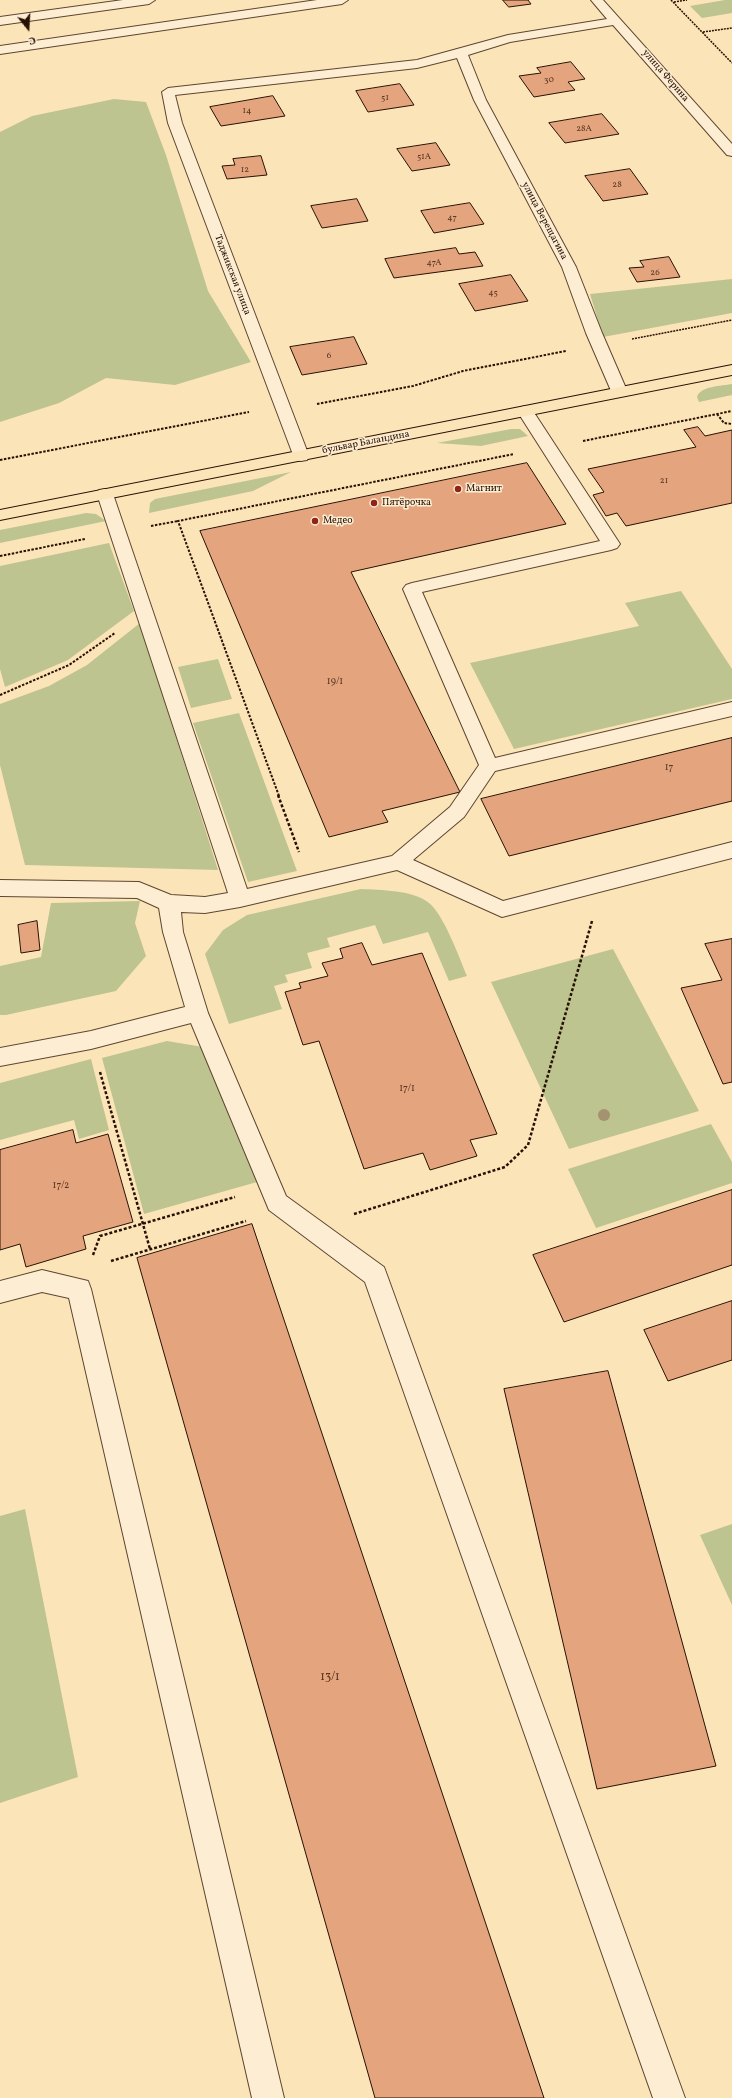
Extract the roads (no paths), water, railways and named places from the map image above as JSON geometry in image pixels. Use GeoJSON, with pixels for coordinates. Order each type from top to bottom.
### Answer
{"type":"FeatureCollection","features":[{"type":"Feature","properties":{"kind":"main road","name":"бульвар Баландина"},"geometry":{"type":"LineString","coordinates":[[0,515],[732,370]]}},
{"type":"Feature","properties":{"kind":"street"},"geometry":{"type":"LineString","coordinates":[[0,21],[149,0]]}},
{"type":"Feature","properties":{"kind":"street"},"geometry":{"type":"LineString","coordinates":[[0,50],[342,0]]}},
{"type":"Feature","properties":{"kind":"street","name":"улица Ферина"},"geometry":{"type":"LineString","coordinates":[[597,0],[732,152]]}},
{"type":"Feature","properties":{"kind":"street"},"geometry":{"type":"LineString","coordinates":[[461,53],[508,39],[617,21]]}},
{"type":"Feature","properties":{"kind":"street","name":"Таджикская улица"},"geometry":{"type":"LineString","coordinates":[[301,456],[175,122],[168,92],[417,64],[461,53]]}},
{"type":"Feature","properties":{"kind":"street","name":"улица Верещагина"},"geometry":{"type":"LineString","coordinates":[[461,53],[480,100],[569,267],[599,345],[620,393]]}},
{"type":"Feature","properties":{"kind":"street"},"geometry":{"type":"LineString","coordinates":[[489,766],[412,589],[611,544],[525,411]]}},
{"type":"Feature","properties":{"kind":"street"},"geometry":{"type":"LineString","coordinates":[[105,494],[240,899]]}},
{"type":"Feature","properties":{"kind":"street"},"geometry":{"type":"LineString","coordinates":[[0,888],[139,890],[169,903],[205,905],[240,899],[398,862],[457,812],[489,766],[732,709]]}},
{"type":"Feature","properties":{"kind":"street"},"geometry":{"type":"LineString","coordinates":[[398,862],[502,909],[732,850]]}},
{"type":"Feature","properties":{"kind":"street"},"geometry":{"type":"LineString","coordinates":[[169,903],[173,932],[197,1013],[278,1203],[374,1275],[669,2098]]}},
{"type":"Feature","properties":{"kind":"street"},"geometry":{"type":"LineString","coordinates":[[0,1057],[91,1040],[197,1013]]}},
{"type":"Feature","properties":{"kind":"street"},"geometry":{"type":"LineString","coordinates":[[0,1292],[42,1281],[80,1289],[268,2098]]}},
{"type":"Feature","properties":{"kind":"place","name":"Магнит"},"geometry":{"type":"Point","coordinates":[458,489]}},
{"type":"Feature","properties":{"kind":"place","name":"Пятёрочка"},"geometry":{"type":"Point","coordinates":[374,503]}},
{"type":"Feature","properties":{"kind":"place","name":"Медео"},"geometry":{"type":"Point","coordinates":[315,521]}}]}
